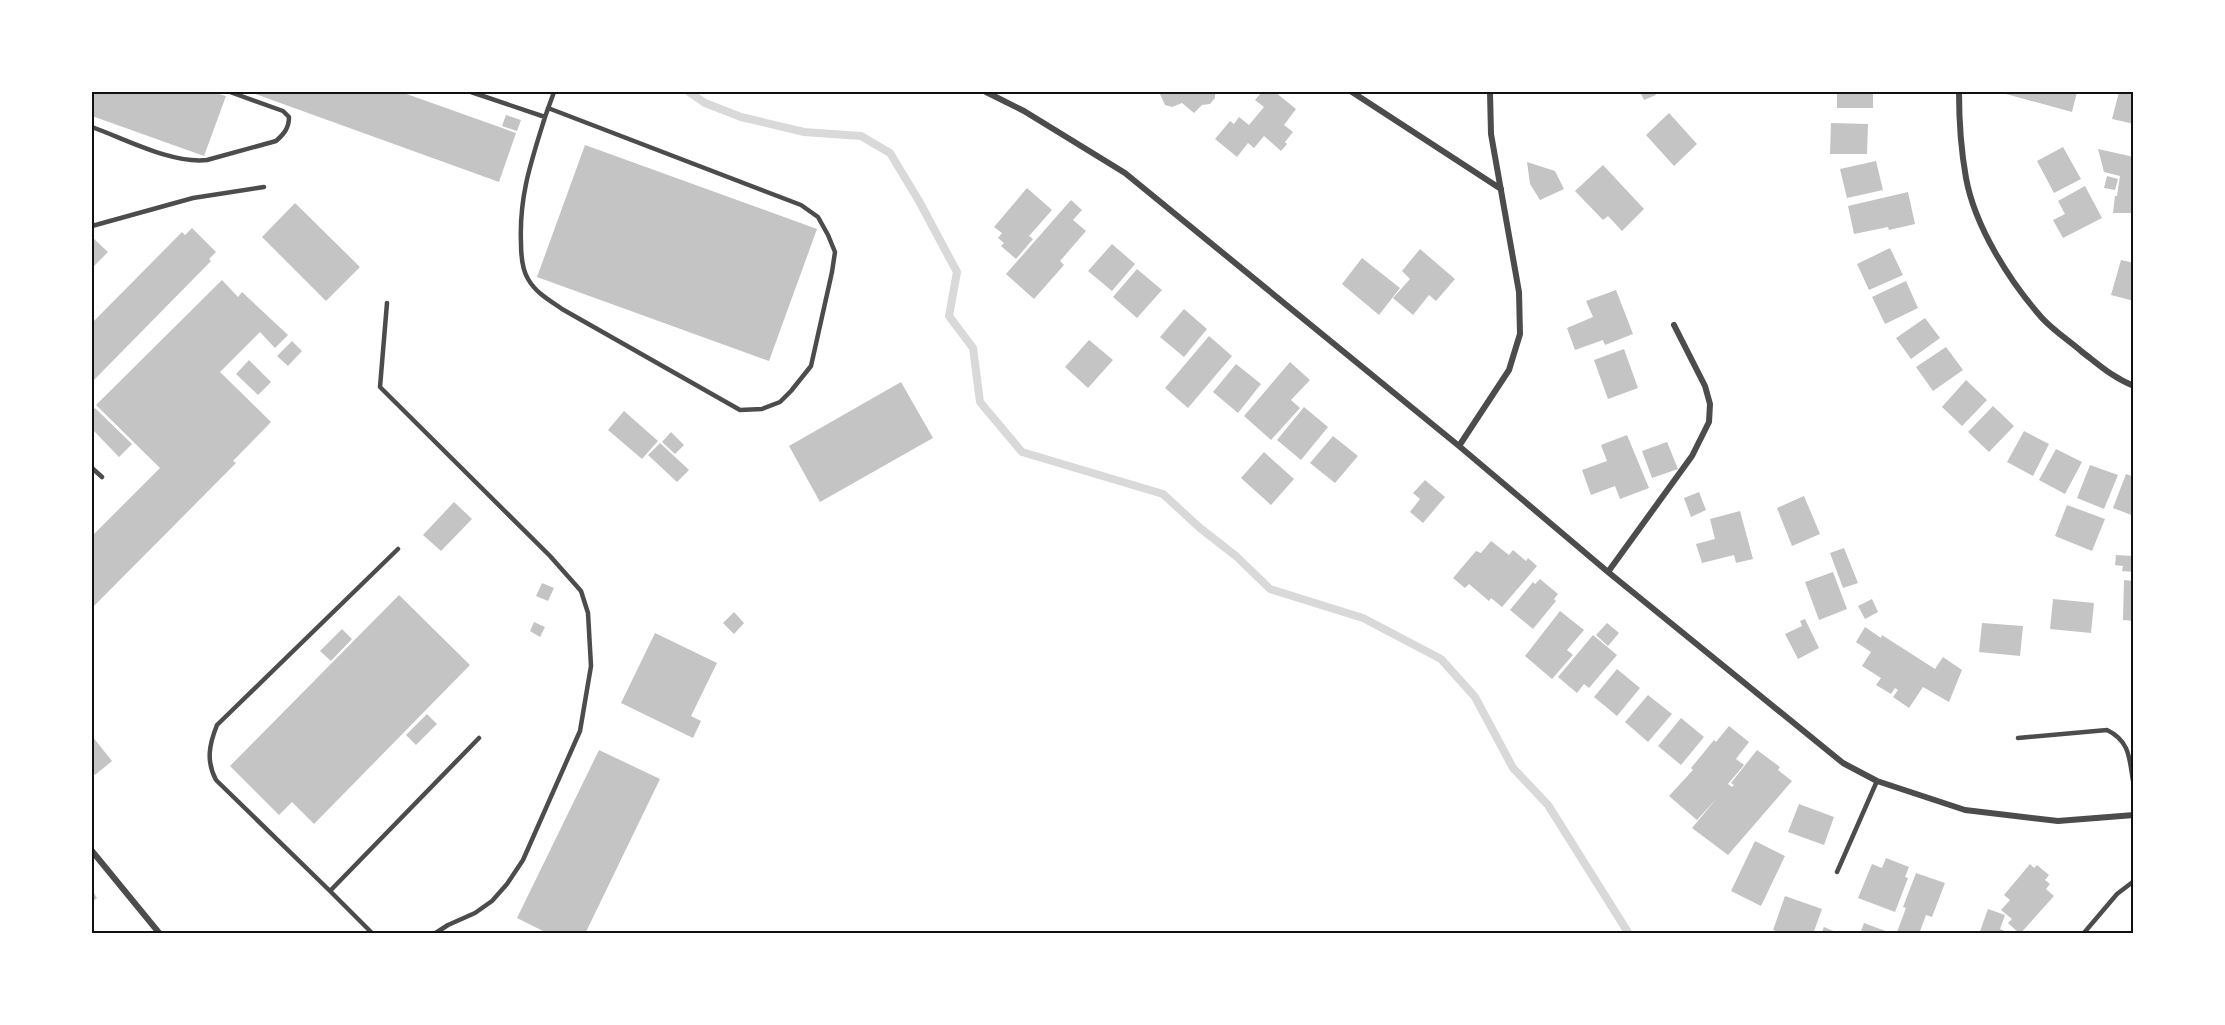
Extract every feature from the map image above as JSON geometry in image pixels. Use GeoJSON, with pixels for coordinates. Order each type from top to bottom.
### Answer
{"type":"FeatureCollection","features":[{"type":"Feature","properties":{"kind":"street"},"geometry":{"type":"LineString","coordinates":[[986,92],[1024,111],[1125,173],[1843,763],[1877,781],[1965,810],[2058,821],[2133,815]]}},
{"type":"Feature","properties":{"kind":"street"},"geometry":{"type":"LineString","coordinates":[[1352,92],[1501,189]]}},
{"type":"Feature","properties":{"kind":"street"},"geometry":{"type":"LineString","coordinates":[[1459,446],[1509,370],[1520,334],[1519,292],[1491,134],[1490,92]]}},
{"type":"Feature","properties":{"kind":"street"},"geometry":{"type":"LineString","coordinates":[[1959,92],[1966,180],[1978,214],[1996,253],[2017,287],[2043,320],[2118,380],[2133,386]]}},
{"type":"Feature","properties":{"kind":"street"},"geometry":{"type":"LineString","coordinates":[[1608,572],[1692,456],[1709,422],[1710,404],[1705,386],[1674,325]]}},
{"type":"Feature","properties":{"kind":"street"},"geometry":{"type":"LineString","coordinates":[[92,851],[160,933]]}},
{"type":"Feature","properties":{"kind":"lane"},"geometry":{"type":"LineString","coordinates":[[92,127],[161,153],[195,161],[207,160],[276,141],[285,134],[289,117],[283,111],[230,92]]}},
{"type":"Feature","properties":{"kind":"lane"},"geometry":{"type":"LineString","coordinates":[[471,92],[545,117]]}},
{"type":"Feature","properties":{"kind":"lane"},"geometry":{"type":"LineString","coordinates":[[548,108],[801,205],[818,217],[835,252],[832,272],[810,366],[780,402],[762,409],[740,410],[572,315],[539,293],[527,277],[522,258],[520,222],[525,182],[545,117],[548,108],[554,92]]}},
{"type":"Feature","properties":{"kind":"lane"},"geometry":{"type":"LineString","coordinates":[[92,226],[193,198],[264,187]]}},
{"type":"Feature","properties":{"kind":"lane"},"geometry":{"type":"LineString","coordinates":[[387,303],[380,387],[550,556],[581,591],[588,613],[591,641],[591,666],[580,731],[523,860],[492,901],[475,913],[434,933]]}},
{"type":"Feature","properties":{"kind":"lane"},"geometry":{"type":"LineString","coordinates":[[92,468],[102,477]]}},
{"type":"Feature","properties":{"kind":"lane"},"geometry":{"type":"LineString","coordinates":[[372,933],[216,780],[208,757],[210,743],[217,725],[398,549]]}},
{"type":"Feature","properties":{"kind":"lane"},"geometry":{"type":"LineString","coordinates":[[2018,738],[2107,730],[2119,735],[2126,746],[2133,786]]}},
{"type":"Feature","properties":{"kind":"lane"},"geometry":{"type":"LineString","coordinates":[[330,891],[479,738]]}},
{"type":"Feature","properties":{"kind":"lane"},"geometry":{"type":"LineString","coordinates":[[1837,872],[1877,781]]}},
{"type":"Feature","properties":{"kind":"lane"},"geometry":{"type":"LineString","coordinates":[[2083,933],[2117,894],[2133,881]]}},
{"type":"Feature","properties":{"kind":"building"},"geometry":{"type":"Polygon","coordinates":[[[92,92],[212,92],[226,96],[204,156],[92,116],[92,92]]]}},
{"type":"Feature","properties":{"kind":"building"},"geometry":{"type":"Polygon","coordinates":[[[250,92],[401,92],[516,133],[499,182],[250,92]]]}},
{"type":"Feature","properties":{"kind":"building"},"geometry":{"type":"Polygon","coordinates":[[[1159,92],[1215,92],[1215,98],[1210,104],[1202,105],[1194,113],[1182,103],[1172,107],[1165,105],[1159,92]]]}},
{"type":"Feature","properties":{"kind":"building"},"geometry":{"type":"Polygon","coordinates":[[[1262,92],[1275,92],[1296,109],[1284,125],[1293,132],[1281,151],[1264,136],[1254,148],[1248,143],[1237,157],[1215,139],[1230,121],[1234,124],[1239,117],[1249,125],[1264,107],[1255,100],[1262,92]]]}},
{"type":"Feature","properties":{"kind":"building"},"geometry":{"type":"Polygon","coordinates":[[[1640,92],[1655,92],[1656,95],[1644,100],[1640,92]]]}},
{"type":"Feature","properties":{"kind":"building"},"geometry":{"type":"Polygon","coordinates":[[[1837,92],[1873,92],[1873,108],[1837,108],[1837,92]]]}},
{"type":"Feature","properties":{"kind":"building"},"geometry":{"type":"Polygon","coordinates":[[[2007,92],[2077,92],[2072,112],[2006,94],[2007,92]]]}},
{"type":"Feature","properties":{"kind":"building"},"geometry":{"type":"Polygon","coordinates":[[[2119,92],[2134,93],[2134,124],[2112,119],[2119,92]]]}},
{"type":"Feature","properties":{"kind":"building"},"geometry":{"type":"Polygon","coordinates":[[[1669,113],[1697,144],[1674,166],[1646,135],[1669,113]]]}},
{"type":"Feature","properties":{"kind":"building"},"geometry":{"type":"Polygon","coordinates":[[[506,115],[521,120],[517,131],[502,126],[506,115]]]}},
{"type":"Feature","properties":{"kind":"building"},"geometry":{"type":"Polygon","coordinates":[[[1831,123],[1868,124],[1867,154],[1830,154],[1831,123]]]}},
{"type":"Feature","properties":{"kind":"building"},"geometry":{"type":"Polygon","coordinates":[[[585,145],[817,229],[769,361],[537,277],[585,145]]]}},
{"type":"Feature","properties":{"kind":"building"},"geometry":{"type":"Polygon","coordinates":[[[2063,147],[2081,179],[2054,193],[2037,161],[2063,147]]]}},
{"type":"Feature","properties":{"kind":"building"},"geometry":{"type":"Polygon","coordinates":[[[2098,149],[2134,157],[2133,213],[2113,213],[2120,176],[2104,172],[2098,149]]]}},
{"type":"Feature","properties":{"kind":"building"},"geometry":{"type":"Polygon","coordinates":[[[1876,161],[1883,190],[1847,198],[1840,169],[1876,161]]]}},
{"type":"Feature","properties":{"kind":"building"},"geometry":{"type":"Polygon","coordinates":[[[1527,162],[1555,171],[1564,189],[1540,200],[1530,184],[1527,162]]]}},
{"type":"Feature","properties":{"kind":"building"},"geometry":{"type":"Polygon","coordinates":[[[1603,165],[1644,209],[1622,231],[1608,216],[1603,220],[1575,191],[1603,165]]]}},
{"type":"Feature","properties":{"kind":"building"},"geometry":{"type":"Polygon","coordinates":[[[2107,176],[2118,179],[2115,190],[2104,188],[2107,176]]]}},
{"type":"Feature","properties":{"kind":"building"},"geometry":{"type":"Polygon","coordinates":[[[2085,186],[2102,218],[2063,238],[2053,220],[2065,214],[2058,201],[2085,186]]]}},
{"type":"Feature","properties":{"kind":"building"},"geometry":{"type":"Polygon","coordinates":[[[1027,188],[1052,210],[1029,236],[1033,239],[1016,259],[1001,246],[1004,243],[998,238],[1002,233],[994,227],[1027,188]]]}},
{"type":"Feature","properties":{"kind":"building"},"geometry":{"type":"Polygon","coordinates":[[[1908,192],[1915,224],[1854,234],[1848,206],[1908,192]]]}},
{"type":"Feature","properties":{"kind":"building"},"geometry":{"type":"Polygon","coordinates":[[[1071,200],[1082,210],[1073,220],[1086,231],[1060,261],[1064,265],[1034,299],[1006,274],[1071,200]]]}},
{"type":"Feature","properties":{"kind":"building"},"geometry":{"type":"Polygon","coordinates":[[[295,203],[360,267],[326,301],[262,237],[295,203]]]}},
{"type":"Feature","properties":{"kind":"building"},"geometry":{"type":"Polygon","coordinates":[[[192,228],[216,252],[209,259],[211,261],[92,382],[92,323],[182,232],[185,235],[192,228]]]}},
{"type":"Feature","properties":{"kind":"building"},"geometry":{"type":"Polygon","coordinates":[[[92,237],[108,252],[93,267],[92,266],[92,237]]]}},
{"type":"Feature","properties":{"kind":"building"},"geometry":{"type":"Polygon","coordinates":[[[1112,244],[1135,264],[1112,291],[1088,271],[1112,244]]]}},
{"type":"Feature","properties":{"kind":"building"},"geometry":{"type":"Polygon","coordinates":[[[1890,248],[1903,275],[1869,290],[1857,264],[1890,248]]]}},
{"type":"Feature","properties":{"kind":"building"},"geometry":{"type":"Polygon","coordinates":[[[1420,249],[1455,279],[1436,301],[1429,295],[1413,315],[1393,298],[1410,279],[1402,271],[1420,249]]]}},
{"type":"Feature","properties":{"kind":"building"},"geometry":{"type":"Polygon","coordinates":[[[1362,258],[1400,288],[1379,315],[1342,284],[1362,258]]]}},
{"type":"Feature","properties":{"kind":"building"},"geometry":{"type":"Polygon","coordinates":[[[2121,260],[2134,263],[2134,301],[2111,295],[2121,260]]]}},
{"type":"Feature","properties":{"kind":"building"},"geometry":{"type":"Polygon","coordinates":[[[1137,269],[1162,290],[1137,318],[1113,297],[1137,269]]]}},
{"type":"Feature","properties":{"kind":"building"},"geometry":{"type":"Polygon","coordinates":[[[222,280],[238,297],[242,292],[288,335],[275,348],[260,332],[220,372],[271,422],[233,461],[236,463],[92,608],[92,536],[160,468],[96,405],[222,280]]]}},
{"type":"Feature","properties":{"kind":"building"},"geometry":{"type":"Polygon","coordinates":[[[1906,281],[1918,308],[1885,324],[1872,297],[1906,281]]]}},
{"type":"Feature","properties":{"kind":"building"},"geometry":{"type":"Polygon","coordinates":[[[1616,290],[1633,334],[1605,345],[1603,340],[1575,350],[1567,328],[1593,317],[1586,301],[1616,290]]]}},
{"type":"Feature","properties":{"kind":"building"},"geometry":{"type":"Polygon","coordinates":[[[1184,309],[1207,329],[1184,357],[1160,337],[1184,309]]]}},
{"type":"Feature","properties":{"kind":"building"},"geometry":{"type":"Polygon","coordinates":[[[1925,318],[1940,338],[1911,359],[1896,338],[1925,318]]]}},
{"type":"Feature","properties":{"kind":"building"},"geometry":{"type":"Polygon","coordinates":[[[1209,336],[1232,356],[1188,408],[1165,388],[1209,336]]]}},
{"type":"Feature","properties":{"kind":"building"},"geometry":{"type":"Polygon","coordinates":[[[1089,340],[1113,360],[1088,388],[1065,367],[1089,340]]]}},
{"type":"Feature","properties":{"kind":"building"},"geometry":{"type":"Polygon","coordinates":[[[292,341],[302,351],[288,366],[277,356],[292,341]]]}},
{"type":"Feature","properties":{"kind":"building"},"geometry":{"type":"Polygon","coordinates":[[[1946,347],[1963,370],[1933,391],[1916,367],[1946,347]]]}},
{"type":"Feature","properties":{"kind":"building"},"geometry":{"type":"Polygon","coordinates":[[[1624,349],[1638,388],[1608,399],[1594,360],[1624,349]]]}},
{"type":"Feature","properties":{"kind":"building"},"geometry":{"type":"Polygon","coordinates":[[[249,360],[271,382],[258,395],[236,374],[249,360]]]}},
{"type":"Feature","properties":{"kind":"building"},"geometry":{"type":"Polygon","coordinates":[[[1290,362],[1310,380],[1291,400],[1300,408],[1271,440],[1244,416],[1290,362]]]}},
{"type":"Feature","properties":{"kind":"building"},"geometry":{"type":"Polygon","coordinates":[[[1236,364],[1261,384],[1238,413],[1213,392],[1236,364]]]}},
{"type":"Feature","properties":{"kind":"building"},"geometry":{"type":"Polygon","coordinates":[[[1966,380],[1987,400],[1962,426],[1942,407],[1966,380]]]}},
{"type":"Feature","properties":{"kind":"building"},"geometry":{"type":"Polygon","coordinates":[[[901,382],[933,438],[820,502],[789,446],[901,382]]]}},
{"type":"Feature","properties":{"kind":"building"},"geometry":{"type":"Polygon","coordinates":[[[1993,406],[2014,426],[1989,452],[1968,432],[1993,406]]]}},
{"type":"Feature","properties":{"kind":"building"},"geometry":{"type":"Polygon","coordinates":[[[1304,407],[1328,427],[1301,460],[1277,440],[1304,407]]]}},
{"type":"Feature","properties":{"kind":"building"},"geometry":{"type":"Polygon","coordinates":[[[95,408],[132,444],[119,457],[92,429],[92,412],[95,408]]]}},
{"type":"Feature","properties":{"kind":"building"},"geometry":{"type":"Polygon","coordinates":[[[624,411],[658,441],[642,459],[608,430],[624,411]]]}},
{"type":"Feature","properties":{"kind":"building"},"geometry":{"type":"Polygon","coordinates":[[[2024,431],[2049,444],[2033,476],[2007,462],[2024,431]]]}},
{"type":"Feature","properties":{"kind":"building"},"geometry":{"type":"Polygon","coordinates":[[[671,432],[684,445],[675,454],[662,442],[671,432]]]}},
{"type":"Feature","properties":{"kind":"building"},"geometry":{"type":"Polygon","coordinates":[[[1627,435],[1649,488],[1620,499],[1615,486],[1591,495],[1582,470],[1607,461],[1601,445],[1627,435]]]}},
{"type":"Feature","properties":{"kind":"building"},"geometry":{"type":"Polygon","coordinates":[[[1333,436],[1358,456],[1335,483],[1310,463],[1333,436]]]}},
{"type":"Feature","properties":{"kind":"building"},"geometry":{"type":"Polygon","coordinates":[[[1667,442],[1678,469],[1652,478],[1642,451],[1667,442]]]}},
{"type":"Feature","properties":{"kind":"building"},"geometry":{"type":"Polygon","coordinates":[[[660,443],[689,470],[677,482],[648,455],[660,443]]]}},
{"type":"Feature","properties":{"kind":"building"},"geometry":{"type":"Polygon","coordinates":[[[2056,449],[2082,462],[2065,494],[2039,480],[2056,449]]]}},
{"type":"Feature","properties":{"kind":"building"},"geometry":{"type":"Polygon","coordinates":[[[1264,452],[1294,479],[1271,505],[1241,478],[1264,452]]]}},
{"type":"Feature","properties":{"kind":"building"},"geometry":{"type":"Polygon","coordinates":[[[2090,465],[2118,475],[2104,509],[2077,498],[2090,465]]]}},
{"type":"Feature","properties":{"kind":"building"},"geometry":{"type":"Polygon","coordinates":[[[2126,474],[2134,477],[2134,516],[2113,508],[2126,474]]]}},
{"type":"Feature","properties":{"kind":"building"},"geometry":{"type":"Polygon","coordinates":[[[1425,480],[1445,497],[1423,523],[1410,512],[1420,499],[1413,493],[1425,480]]]}},
{"type":"Feature","properties":{"kind":"building"},"geometry":{"type":"Polygon","coordinates":[[[1699,492],[1706,510],[1691,517],[1684,498],[1699,492]]]}},
{"type":"Feature","properties":{"kind":"building"},"geometry":{"type":"Polygon","coordinates":[[[1804,496],[1820,534],[1792,546],[1777,508],[1804,496]]]}},
{"type":"Feature","properties":{"kind":"building"},"geometry":{"type":"Polygon","coordinates":[[[454,502],[472,519],[441,551],[423,535],[454,502]]]}},
{"type":"Feature","properties":{"kind":"building"},"geometry":{"type":"Polygon","coordinates":[[[2067,505],[2105,519],[2092,551],[2055,536],[2067,505]]]}},
{"type":"Feature","properties":{"kind":"building"},"geometry":{"type":"Polygon","coordinates":[[[1740,511],[1753,559],[1736,563],[1734,555],[1702,563],[1696,544],[1715,539],[1710,519],[1740,511]]]}},
{"type":"Feature","properties":{"kind":"building"},"geometry":{"type":"Polygon","coordinates":[[[1491,541],[1509,555],[1513,550],[1526,561],[1528,558],[1537,566],[1502,607],[1491,598],[1489,601],[1469,584],[1465,588],[1453,578],[1476,551],[1481,553],[1491,541]]]}},
{"type":"Feature","properties":{"kind":"building"},"geometry":{"type":"Polygon","coordinates":[[[1844,548],[1858,583],[1843,588],[1830,553],[1844,548]]]}},
{"type":"Feature","properties":{"kind":"building"},"geometry":{"type":"Polygon","coordinates":[[[2116,555],[2134,556],[2134,572],[2122,571],[2123,566],[2115,565],[2116,555]]]}},
{"type":"Feature","properties":{"kind":"building"},"geometry":{"type":"Polygon","coordinates":[[[1833,572],[1847,609],[1819,620],[1805,582],[1833,572]]]}},
{"type":"Feature","properties":{"kind":"building"},"geometry":{"type":"Polygon","coordinates":[[[1540,579],[1558,594],[1554,599],[1556,601],[1533,629],[1510,610],[1533,582],[1535,584],[1540,579]]]}},
{"type":"Feature","properties":{"kind":"building"},"geometry":{"type":"Polygon","coordinates":[[[2124,580],[2134,581],[2134,621],[2123,620],[2124,580]]]}},
{"type":"Feature","properties":{"kind":"building"},"geometry":{"type":"Polygon","coordinates":[[[542,583],[554,588],[548,601],[536,596],[542,583]]]}},
{"type":"Feature","properties":{"kind":"building"},"geometry":{"type":"Polygon","coordinates":[[[399,595],[470,665],[314,824],[292,802],[279,815],[230,766],[399,595]]]}},
{"type":"Feature","properties":{"kind":"building"},"geometry":{"type":"Polygon","coordinates":[[[1872,599],[1878,612],[1865,619],[1858,606],[1872,599]]]}},
{"type":"Feature","properties":{"kind":"building"},"geometry":{"type":"Polygon","coordinates":[[[2053,599],[2094,603],[2091,633],[2050,629],[2053,599]]]}},
{"type":"Feature","properties":{"kind":"building"},"geometry":{"type":"Polygon","coordinates":[[[1560,611],[1584,630],[1567,650],[1573,655],[1552,679],[1525,656],[1560,611]]]}},
{"type":"Feature","properties":{"kind":"building"},"geometry":{"type":"Polygon","coordinates":[[[734,612],[744,623],[734,634],[723,623],[734,612]]]}},
{"type":"Feature","properties":{"kind":"building"},"geometry":{"type":"Polygon","coordinates":[[[1805,619],[1819,648],[1798,659],[1785,634],[1802,626],[1800,621],[1805,619]]]}},
{"type":"Feature","properties":{"kind":"building"},"geometry":{"type":"Polygon","coordinates":[[[534,622],[545,627],[540,637],[530,631],[534,622]]]}},
{"type":"Feature","properties":{"kind":"building"},"geometry":{"type":"Polygon","coordinates":[[[1607,623],[1619,633],[1608,646],[1596,635],[1607,623]]]}},
{"type":"Feature","properties":{"kind":"building"},"geometry":{"type":"Polygon","coordinates":[[[1982,623],[2023,626],[2020,656],[1979,652],[1982,623]]]}},
{"type":"Feature","properties":{"kind":"building"},"geometry":{"type":"Polygon","coordinates":[[[1865,627],[1881,638],[1882,635],[1935,669],[1943,657],[1962,670],[1949,702],[1923,687],[1909,708],[1893,697],[1898,690],[1895,688],[1891,694],[1876,685],[1881,678],[1862,666],[1871,652],[1856,642],[1865,627]]]}},
{"type":"Feature","properties":{"kind":"building"},"geometry":{"type":"Polygon","coordinates":[[[342,629],[352,639],[331,661],[320,651],[342,629]]]}},
{"type":"Feature","properties":{"kind":"building"},"geometry":{"type":"Polygon","coordinates":[[[655,633],[717,663],[691,716],[701,721],[693,738],[621,703],[655,633]]]}},
{"type":"Feature","properties":{"kind":"building"},"geometry":{"type":"Polygon","coordinates":[[[1593,635],[1617,655],[1589,688],[1584,684],[1577,693],[1558,677],[1593,635]]]}},
{"type":"Feature","properties":{"kind":"building"},"geometry":{"type":"Polygon","coordinates":[[[1617,669],[1640,688],[1617,716],[1594,697],[1617,669]]]}},
{"type":"Feature","properties":{"kind":"building"},"geometry":{"type":"Polygon","coordinates":[[[1648,695],[1672,714],[1648,742],[1625,722],[1648,695]]]}},
{"type":"Feature","properties":{"kind":"building"},"geometry":{"type":"Polygon","coordinates":[[[427,714],[437,724],[416,745],[406,735],[427,714]]]}},
{"type":"Feature","properties":{"kind":"building"},"geometry":{"type":"Polygon","coordinates":[[[1681,718],[1704,737],[1681,765],[1658,746],[1681,718]]]}},
{"type":"Feature","properties":{"kind":"building"},"geometry":{"type":"Polygon","coordinates":[[[1729,726],[1749,742],[1736,759],[1744,765],[1728,784],[1732,787],[1734,785],[1731,783],[1757,750],[1780,767],[1778,770],[1792,781],[1728,855],[1692,828],[1717,798],[1697,820],[1669,796],[1693,770],[1691,768],[1714,740],[1716,742],[1729,726]]]}},
{"type":"Feature","properties":{"kind":"building"},"geometry":{"type":"Polygon","coordinates":[[[92,736],[112,761],[95,775],[92,771],[92,736]]]}},
{"type":"Feature","properties":{"kind":"building"},"geometry":{"type":"Polygon","coordinates":[[[599,750],[660,779],[585,934],[549,934],[517,918],[599,750]]]}},
{"type":"Feature","properties":{"kind":"building"},"geometry":{"type":"Polygon","coordinates":[[[1799,804],[1834,817],[1824,845],[1788,832],[1799,804]]]}},
{"type":"Feature","properties":{"kind":"building"},"geometry":{"type":"Polygon","coordinates":[[[1755,841],[1785,856],[1761,906],[1731,891],[1755,841]]]}},
{"type":"Feature","properties":{"kind":"building"},"geometry":{"type":"Polygon","coordinates":[[[1886,858],[1909,867],[1905,877],[1908,878],[1895,912],[1858,898],[1872,864],[1882,868],[1886,858]]]}},
{"type":"Feature","properties":{"kind":"building"},"geometry":{"type":"Polygon","coordinates":[[[2030,864],[2034,868],[2037,865],[2049,875],[2045,880],[2050,884],[2046,889],[2054,896],[2020,934],[2008,923],[2012,919],[2001,910],[2010,900],[2004,895],[2030,864]]]}},
{"type":"Feature","properties":{"kind":"building"},"geometry":{"type":"Polygon","coordinates":[[[1916,873],[1945,883],[1932,917],[1926,915],[1919,934],[1902,934],[1897,932],[1906,908],[1903,907],[1916,873]]]}},
{"type":"Feature","properties":{"kind":"building"},"geometry":{"type":"Polygon","coordinates":[[[92,890],[97,898],[92,902],[92,890]]]}},
{"type":"Feature","properties":{"kind":"building"},"geometry":{"type":"Polygon","coordinates":[[[1785,896],[1822,909],[1813,934],[1804,932],[1804,934],[1775,934],[1776,931],[1773,930],[1785,896]]]}},
{"type":"Feature","properties":{"kind":"building"},"geometry":{"type":"Polygon","coordinates":[[[1988,909],[2005,915],[2000,929],[2012,934],[1979,934],[1988,909]]]}},
{"type":"Feature","properties":{"kind":"building"},"geometry":{"type":"Polygon","coordinates":[[[1864,923],[1891,933],[1891,934],[1860,934],[1864,923]]]}},
{"type":"Feature","properties":{"kind":"building"},"geometry":{"type":"Polygon","coordinates":[[[1824,927],[1838,933],[1838,934],[1821,934],[1824,927]]]}},
{"type":"Feature","properties":{"kind":"waterway"},"geometry":{"type":"LineString","coordinates":[[689,92],[705,103],[741,117],[804,132],[861,136],[890,153],[957,272],[949,316],[973,348],[980,402],[1022,452],[1163,494],[1200,528],[1236,556],[1270,589],[1363,618],[1441,659],[1475,697],[1513,768],[1548,805],[1629,934]]}}]}
